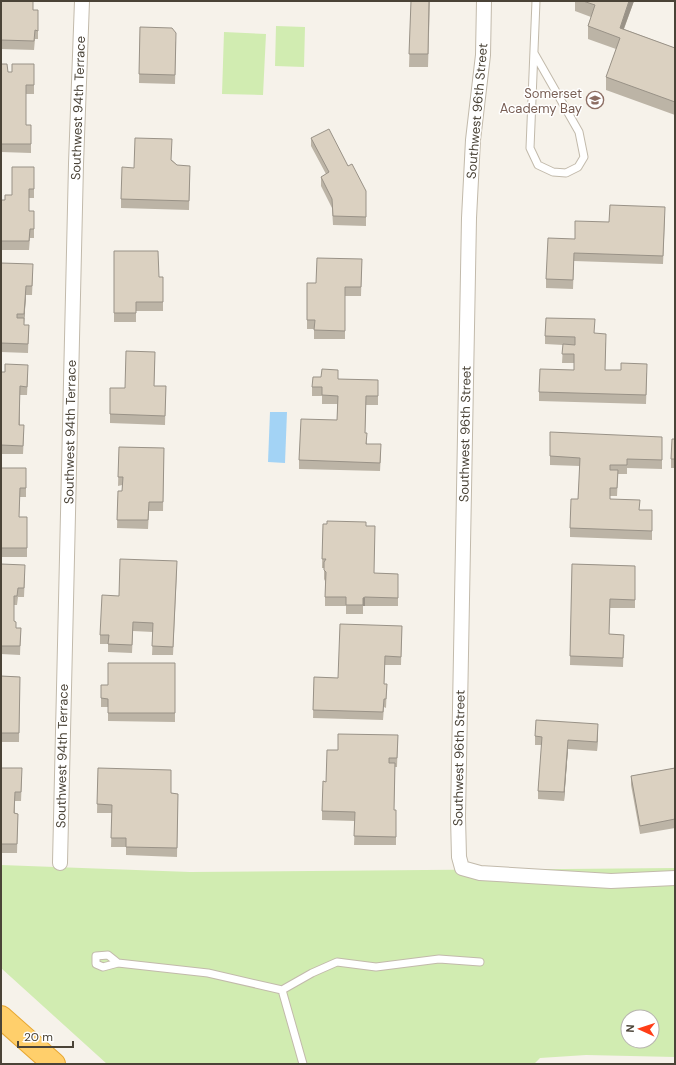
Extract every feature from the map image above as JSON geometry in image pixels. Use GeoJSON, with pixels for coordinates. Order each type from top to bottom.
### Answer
{"type":"FeatureCollection","features":[{"type":"Feature","properties":{"kind":"highway"},"geometry":{"type":"LineString","coordinates":[[1,1017],[54,1064]]}},
{"type":"Feature","properties":{"kind":"street","name":"Southwest 94th Terrace"},"geometry":{"type":"LineString","coordinates":[[60,863],[75,180],[82,1]]}},
{"type":"Feature","properties":{"kind":"street","name":"Southwest 96th Street"},"geometry":{"type":"LineString","coordinates":[[484,1],[483,55],[473,140],[469,226],[458,817],[459,857],[462,868],[480,873],[611,880],[675,878]]}},
{"type":"Feature","properties":{"kind":"lane"},"geometry":{"type":"LineString","coordinates":[[534,53],[579,132],[584,156],[578,168],[566,173],[553,172],[538,165],[530,148],[536,1]]}},
{"type":"Feature","properties":{"kind":"lane"},"geometry":{"type":"LineString","coordinates":[[118,963],[208,973],[282,990],[312,973],[337,962],[376,967],[439,959],[480,962]]}},
{"type":"Feature","properties":{"kind":"lane"},"geometry":{"type":"LineString","coordinates":[[282,990],[303,1064]]}},
{"type":"Feature","properties":{"kind":"green space"},"geometry":{"type":"Polygon","coordinates":[[[276,26],[305,27],[304,67],[275,66],[276,26]]]}},
{"type":"Feature","properties":{"kind":"green space"},"geometry":{"type":"Polygon","coordinates":[[[224,32],[266,34],[263,95],[222,94],[224,32]]]}},
{"type":"Feature","properties":{"kind":"green space"},"geometry":{"type":"Polygon","coordinates":[[[1,865],[190,872],[675,868],[675,1057],[586,1055],[540,1058],[534,1064],[107,1064],[1,968],[1,865]]]}},
{"type":"Feature","properties":{"kind":"water"},"geometry":{"type":"Polygon","coordinates":[[[270,412],[287,412],[285,463],[268,462],[270,412]]]}},
{"type":"Feature","properties":{"kind":"building"},"geometry":{"type":"Polygon","coordinates":[[[1,1],[33,1],[33,10],[38,10],[38,31],[35,30],[34,41],[1,40],[1,1]]]}},
{"type":"Feature","properties":{"kind":"building"},"geometry":{"type":"Polygon","coordinates":[[[411,1],[429,1],[428,54],[409,54],[411,1]]]}},
{"type":"Feature","properties":{"kind":"building"},"geometry":{"type":"Polygon","coordinates":[[[583,1],[629,1],[620,28],[675,48],[675,102],[606,77],[620,38],[588,26],[595,5],[583,1]]]}},
{"type":"Feature","properties":{"kind":"building"},"geometry":{"type":"Polygon","coordinates":[[[140,27],[172,28],[176,33],[175,75],[139,74],[140,27]]]}},
{"type":"Feature","properties":{"kind":"building"},"geometry":{"type":"Polygon","coordinates":[[[1,64],[7,64],[8,72],[12,72],[12,64],[34,64],[34,85],[26,85],[26,125],[31,125],[31,144],[1,144],[1,64]]]}},
{"type":"Feature","properties":{"kind":"building"},"geometry":{"type":"Polygon","coordinates":[[[329,129],[348,166],[352,164],[366,191],[366,217],[333,216],[332,199],[321,177],[329,172],[311,138],[329,129]]]}},
{"type":"Feature","properties":{"kind":"building"},"geometry":{"type":"Polygon","coordinates":[[[135,138],[172,139],[171,160],[177,165],[190,166],[189,201],[121,199],[122,167],[134,168],[135,138]]]}},
{"type":"Feature","properties":{"kind":"building"},"geometry":{"type":"Polygon","coordinates":[[[12,167],[34,167],[34,189],[29,189],[29,211],[34,211],[34,229],[30,229],[29,241],[1,241],[1,200],[5,200],[5,195],[12,195],[12,167]]]}},
{"type":"Feature","properties":{"kind":"building"},"geometry":{"type":"Polygon","coordinates":[[[610,205],[665,207],[663,256],[574,253],[573,280],[546,279],[548,238],[575,239],[575,221],[609,222],[610,205]]]}},
{"type":"Feature","properties":{"kind":"building"},"geometry":{"type":"Polygon","coordinates":[[[114,251],[158,251],[159,277],[163,277],[163,302],[136,302],[136,313],[114,313],[114,251]]]}},
{"type":"Feature","properties":{"kind":"building"},"geometry":{"type":"Polygon","coordinates":[[[317,258],[362,259],[361,287],[345,287],[345,331],[314,330],[315,320],[307,320],[307,283],[316,283],[317,258]]]}},
{"type":"Feature","properties":{"kind":"building"},"geometry":{"type":"Polygon","coordinates":[[[1,263],[33,264],[32,286],[26,286],[24,314],[17,314],[17,318],[24,318],[24,325],[29,325],[28,344],[1,343],[1,263]]]}},
{"type":"Feature","properties":{"kind":"building"},"geometry":{"type":"Polygon","coordinates":[[[546,318],[595,319],[594,333],[606,334],[605,370],[621,370],[621,363],[647,364],[646,395],[539,392],[540,369],[574,370],[574,354],[562,354],[563,344],[575,345],[575,337],[545,336],[546,318]]]}},
{"type":"Feature","properties":{"kind":"building"},"geometry":{"type":"Polygon","coordinates":[[[126,351],[155,352],[154,386],[166,386],[165,416],[110,414],[110,388],[125,388],[126,351]]]}},
{"type":"Feature","properties":{"kind":"building"},"geometry":{"type":"Polygon","coordinates":[[[5,364],[28,365],[27,387],[20,386],[19,425],[24,425],[23,446],[1,445],[1,372],[5,372],[5,364]]]}},
{"type":"Feature","properties":{"kind":"building"},"geometry":{"type":"Polygon","coordinates":[[[322,369],[338,370],[338,379],[378,380],[378,396],[366,396],[365,433],[367,433],[366,444],[381,444],[380,463],[299,460],[301,419],[337,420],[338,396],[322,395],[322,387],[312,387],[313,377],[321,377],[322,369]]]}},
{"type":"Feature","properties":{"kind":"building"},"geometry":{"type":"Polygon","coordinates":[[[550,432],[662,437],[662,460],[627,459],[627,465],[610,465],[610,470],[618,470],[617,488],[610,488],[610,499],[640,500],[639,510],[652,510],[652,531],[570,528],[571,499],[578,499],[580,458],[550,456],[550,432]]]}},
{"type":"Feature","properties":{"kind":"building"},"geometry":{"type":"Polygon","coordinates":[[[672,439],[675,439],[675,459],[671,459],[672,439]]]}},
{"type":"Feature","properties":{"kind":"building"},"geometry":{"type":"Polygon","coordinates":[[[119,447],[164,448],[163,502],[149,502],[148,520],[117,520],[118,491],[122,491],[123,477],[118,477],[119,447]]]}},
{"type":"Feature","properties":{"kind":"building"},"geometry":{"type":"Polygon","coordinates":[[[1,468],[26,468],[26,488],[20,488],[19,517],[27,517],[27,548],[1,548],[1,468]]]}},
{"type":"Feature","properties":{"kind":"building"},"geometry":{"type":"Polygon","coordinates":[[[327,521],[366,522],[366,526],[375,526],[374,573],[398,574],[398,598],[365,597],[363,598],[363,605],[346,605],[346,597],[325,597],[326,572],[324,570],[324,562],[326,559],[322,559],[323,524],[327,524],[327,521]]]}},
{"type":"Feature","properties":{"kind":"building"},"geometry":{"type":"Polygon","coordinates":[[[120,559],[177,561],[173,647],[152,646],[153,623],[133,622],[132,645],[108,644],[109,635],[100,635],[102,595],[119,596],[120,559]]]}},
{"type":"Feature","properties":{"kind":"building"},"geometry":{"type":"Polygon","coordinates":[[[1,564],[25,565],[24,588],[18,588],[17,596],[14,596],[14,621],[16,622],[16,628],[21,628],[20,646],[1,646],[1,564]]]}},
{"type":"Feature","properties":{"kind":"building"},"geometry":{"type":"Polygon","coordinates":[[[572,564],[635,566],[635,600],[610,599],[609,634],[624,635],[623,658],[570,656],[572,564]]]}},
{"type":"Feature","properties":{"kind":"building"},"geometry":{"type":"Polygon","coordinates":[[[340,624],[402,626],[401,657],[385,656],[384,684],[387,684],[383,712],[313,710],[314,677],[338,678],[340,624]]]}},
{"type":"Feature","properties":{"kind":"building"},"geometry":{"type":"Polygon","coordinates":[[[108,663],[175,663],[175,713],[108,713],[108,699],[101,698],[101,685],[108,685],[108,663]]]}},
{"type":"Feature","properties":{"kind":"building"},"geometry":{"type":"Polygon","coordinates":[[[1,676],[20,677],[19,733],[1,733],[1,676]]]}},
{"type":"Feature","properties":{"kind":"building"},"geometry":{"type":"Polygon","coordinates":[[[536,720],[598,724],[597,742],[568,740],[564,792],[538,791],[542,737],[535,736],[536,720]]]}},
{"type":"Feature","properties":{"kind":"building"},"geometry":{"type":"Polygon","coordinates":[[[338,734],[398,735],[397,758],[389,758],[389,763],[395,763],[394,810],[396,810],[396,837],[354,836],[355,812],[322,811],[323,781],[326,782],[327,750],[338,750],[338,734]]]}},
{"type":"Feature","properties":{"kind":"building"},"geometry":{"type":"Polygon","coordinates":[[[1,768],[22,768],[21,792],[15,792],[14,813],[18,814],[17,844],[1,844],[1,768]]]}},
{"type":"Feature","properties":{"kind":"building"},"geometry":{"type":"Polygon","coordinates":[[[98,768],[171,770],[171,793],[178,794],[177,848],[126,847],[126,838],[111,838],[112,805],[97,804],[98,768]]]}},
{"type":"Feature","properties":{"kind":"building"},"geometry":{"type":"Polygon","coordinates":[[[675,768],[675,819],[640,826],[631,776],[675,768]]]}},
{"type":"Feature","properties":{"kind":"place","name":"Somerset Academy Bay"},"geometry":{"type":"Point","coordinates":[595,100]}}]}
